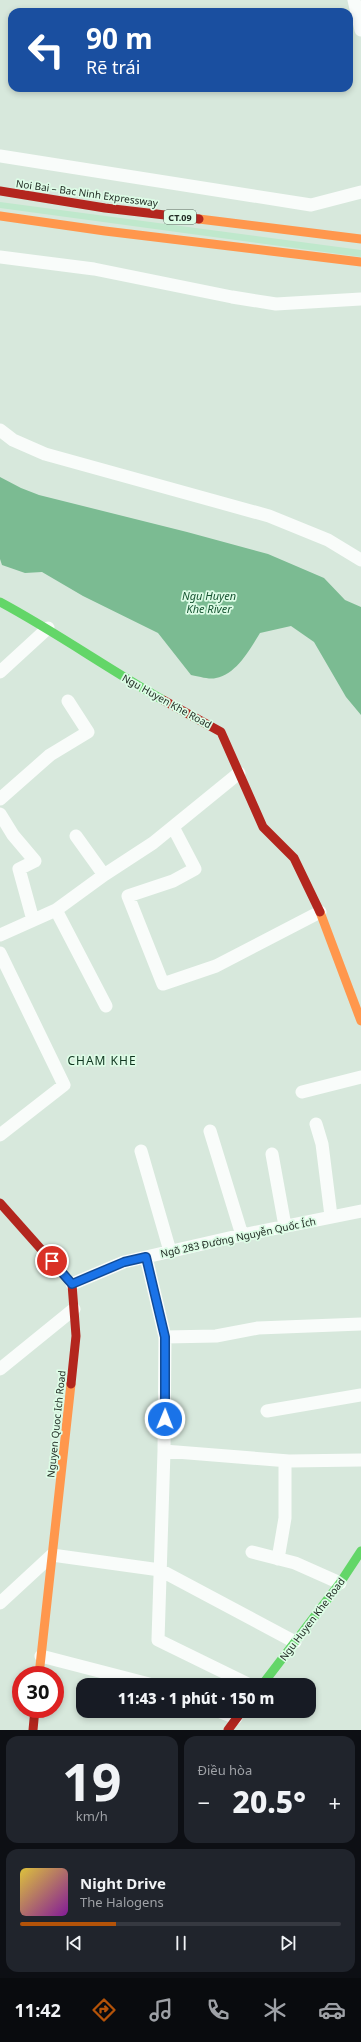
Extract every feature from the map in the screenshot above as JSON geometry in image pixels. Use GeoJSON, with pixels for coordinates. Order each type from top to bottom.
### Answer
{"type":"FeatureCollection","features":[{"type":"Feature","properties":{"kind":"main road","name":"Noi Bai – Bac Ninh Expressway"},"geometry":{"type":"LineString","coordinates":[[0,191],[105,208],[361,239]]}},
{"type":"Feature","properties":{"kind":"main road","name":"CT.09"},"geometry":{"type":"LineString","coordinates":[[0,216],[105,231],[361,262]]}},
{"type":"Feature","properties":{"kind":"main road","name":"Ngu Huyen Khe Road"},"geometry":{"type":"LineString","coordinates":[[0,602],[48,628],[128,680],[221,732],[263,827],[294,858],[320,912],[361,1021]]}},
{"type":"Feature","properties":{"kind":"main road"},"geometry":{"type":"LineString","coordinates":[[0,1203],[72,1284]]}},
{"type":"Feature","properties":{"kind":"main road","name":"Nguyen Quoc Ich Road"},"geometry":{"type":"LineString","coordinates":[[40,1666],[76,1336],[72,1284]]}},
{"type":"Feature","properties":{"kind":"main road","name":"Ngu Huyen Khe Road"},"geometry":{"type":"LineString","coordinates":[[267,1678],[340,1583],[361,1551]]}},
{"type":"Feature","properties":{"kind":"main road"},"geometry":{"type":"LineString","coordinates":[[33,1730],[34,1718]]}},
{"type":"Feature","properties":{"kind":"main road"},"geometry":{"type":"LineString","coordinates":[[228,1730],[237,1718]]}},
{"type":"Feature","properties":{"kind":"street"},"geometry":{"type":"LineString","coordinates":[[354,0],[361,30]]}},
{"type":"Feature","properties":{"kind":"street"},"geometry":{"type":"LineString","coordinates":[[0,156],[311,205],[361,192]]}},
{"type":"Feature","properties":{"kind":"street"},"geometry":{"type":"LineString","coordinates":[[0,257],[94,269],[232,297],[276,304],[361,299]]}},
{"type":"Feature","properties":{"kind":"street"},"geometry":{"type":"LineString","coordinates":[[0,430],[13,440],[45,454],[269,516],[328,540],[361,560]]}},
{"type":"Feature","properties":{"kind":"street"},"geometry":{"type":"LineString","coordinates":[[0,672],[48,628]]}},
{"type":"Feature","properties":{"kind":"street"},"geometry":{"type":"LineString","coordinates":[[0,799],[50,755],[88,732],[68,701]]}},
{"type":"Feature","properties":{"kind":"street"},"geometry":{"type":"LineString","coordinates":[[0,935],[56,910],[104,874],[154,843],[239,773]]}},
{"type":"Feature","properties":{"kind":"street"},"geometry":{"type":"LineString","coordinates":[[0,814],[12,835],[34,861],[19,869],[33,920]]}},
{"type":"Feature","properties":{"kind":"street"},"geometry":{"type":"LineString","coordinates":[[173,827],[195,869],[173,881],[128,896],[163,984],[216,966],[320,912]]}},
{"type":"Feature","properties":{"kind":"street"},"geometry":{"type":"LineString","coordinates":[[76,836],[104,874]]}},
{"type":"Feature","properties":{"kind":"street"},"geometry":{"type":"LineString","coordinates":[[56,910],[106,1006]]}},
{"type":"Feature","properties":{"kind":"street"},"geometry":{"type":"LineString","coordinates":[[0,953],[64,1085],[0,1136]]}},
{"type":"Feature","properties":{"kind":"street"},"geometry":{"type":"LineString","coordinates":[[302,1092],[361,1077]]}},
{"type":"Feature","properties":{"kind":"street"},"geometry":{"type":"LineString","coordinates":[[316,1124],[322,1144],[331,1216]]}},
{"type":"Feature","properties":{"kind":"street"},"geometry":{"type":"LineString","coordinates":[[210,1131],[242,1235]]}},
{"type":"Feature","properties":{"kind":"street"},"geometry":{"type":"LineString","coordinates":[[141,1151],[170,1251]]}},
{"type":"Feature","properties":{"kind":"street"},"geometry":{"type":"LineString","coordinates":[[272,1154],[285,1226]]}},
{"type":"Feature","properties":{"kind":"street","name":"Ngõ 283 Đường Nguyễn Quốc Ích"},"geometry":{"type":"LineString","coordinates":[[72,1284],[124,1262],[242,1235],[361,1211]]}},
{"type":"Feature","properties":{"kind":"street"},"geometry":{"type":"LineString","coordinates":[[146,1257],[165,1337],[164,1451],[158,1640],[236,1678]]}},
{"type":"Feature","properties":{"kind":"street"},"geometry":{"type":"LineString","coordinates":[[0,1369],[74,1309]]}},
{"type":"Feature","properties":{"kind":"street"},"geometry":{"type":"LineString","coordinates":[[165,1337],[216,1336],[258,1328],[361,1324]]}},
{"type":"Feature","properties":{"kind":"street"},"geometry":{"type":"LineString","coordinates":[[267,1412],[361,1395]]}},
{"type":"Feature","properties":{"kind":"street"},"geometry":{"type":"LineString","coordinates":[[164,1451],[285,1461],[361,1460]]}},
{"type":"Feature","properties":{"kind":"street"},"geometry":{"type":"LineString","coordinates":[[278,1559],[285,1518],[285,1461]]}},
{"type":"Feature","properties":{"kind":"street"},"geometry":{"type":"LineString","coordinates":[[252,1552],[295,1563],[340,1583]]}},
{"type":"Feature","properties":{"kind":"street"},"geometry":{"type":"LineString","coordinates":[[0,1603],[52,1555],[160,1570],[295,1642]]}},
{"type":"Feature","properties":{"kind":"street"},"geometry":{"type":"LineString","coordinates":[[41,1656],[126,1678]]}},
{"type":"Feature","properties":{"kind":"shaded area"},"geometry":{"type":"Polygon","coordinates":[[[0,202],[361,250],[361,257],[0,208],[0,202]]]}},
{"type":"Feature","properties":{"kind":"water","name":"Ngu Huyen Khe River"},"geometry":{"type":"Polygon","coordinates":[[[0,477],[39,495],[268,554],[324,578],[345,600],[361,607],[361,715],[346,697],[314,642],[291,626],[260,633],[242,660],[230,672],[224,676],[216,678],[204,678],[191,675],[158,633],[83,596],[42,572],[25,573],[2,565],[0,559],[0,477]]]}},
{"type":"Feature","properties":{"kind":"traffic: fast"},"geometry":{"type":"LineString","coordinates":[[0,602],[163,700]]}},
{"type":"Feature","properties":{"kind":"traffic: fast"},"geometry":{"type":"LineString","coordinates":[[267,1678],[340,1583],[361,1551]]}},
{"type":"Feature","properties":{"kind":"traffic: slow"},"geometry":{"type":"LineString","coordinates":[[0,216],[105,231],[361,262]]}},
{"type":"Feature","properties":{"kind":"traffic: slow"},"geometry":{"type":"LineString","coordinates":[[199,219],[361,239]]}},
{"type":"Feature","properties":{"kind":"traffic: slow"},"geometry":{"type":"LineString","coordinates":[[320,912],[361,1021]]}},
{"type":"Feature","properties":{"kind":"traffic: slow"},"geometry":{"type":"LineString","coordinates":[[40,1666],[71,1384]]}},
{"type":"Feature","properties":{"kind":"traffic: jam"},"geometry":{"type":"LineString","coordinates":[[0,191],[105,208],[199,219]]}},
{"type":"Feature","properties":{"kind":"traffic: jam"},"geometry":{"type":"LineString","coordinates":[[163,700],[221,732],[263,827],[294,858],[320,912]]}},
{"type":"Feature","properties":{"kind":"traffic: jam"},"geometry":{"type":"LineString","coordinates":[[0,1203],[72,1284],[76,1336],[71,1384]]}},
{"type":"Feature","properties":{"kind":"traffic: jam"},"geometry":{"type":"LineString","coordinates":[[33,1730],[34,1718]]}},
{"type":"Feature","properties":{"kind":"traffic: jam"},"geometry":{"type":"LineString","coordinates":[[228,1730],[237,1718]]}},
{"type":"Feature","properties":{"kind":"district","name":"CHAM KHE"},"geometry":{"type":"Point","coordinates":[102,1060]}},
{"type":"Feature","properties":{"kind":"route"},"geometry":{"type":"LineString","coordinates":[[52,1261],[72,1284],[124,1262],[146,1257],[165,1337],[165,1419]]}}]}
